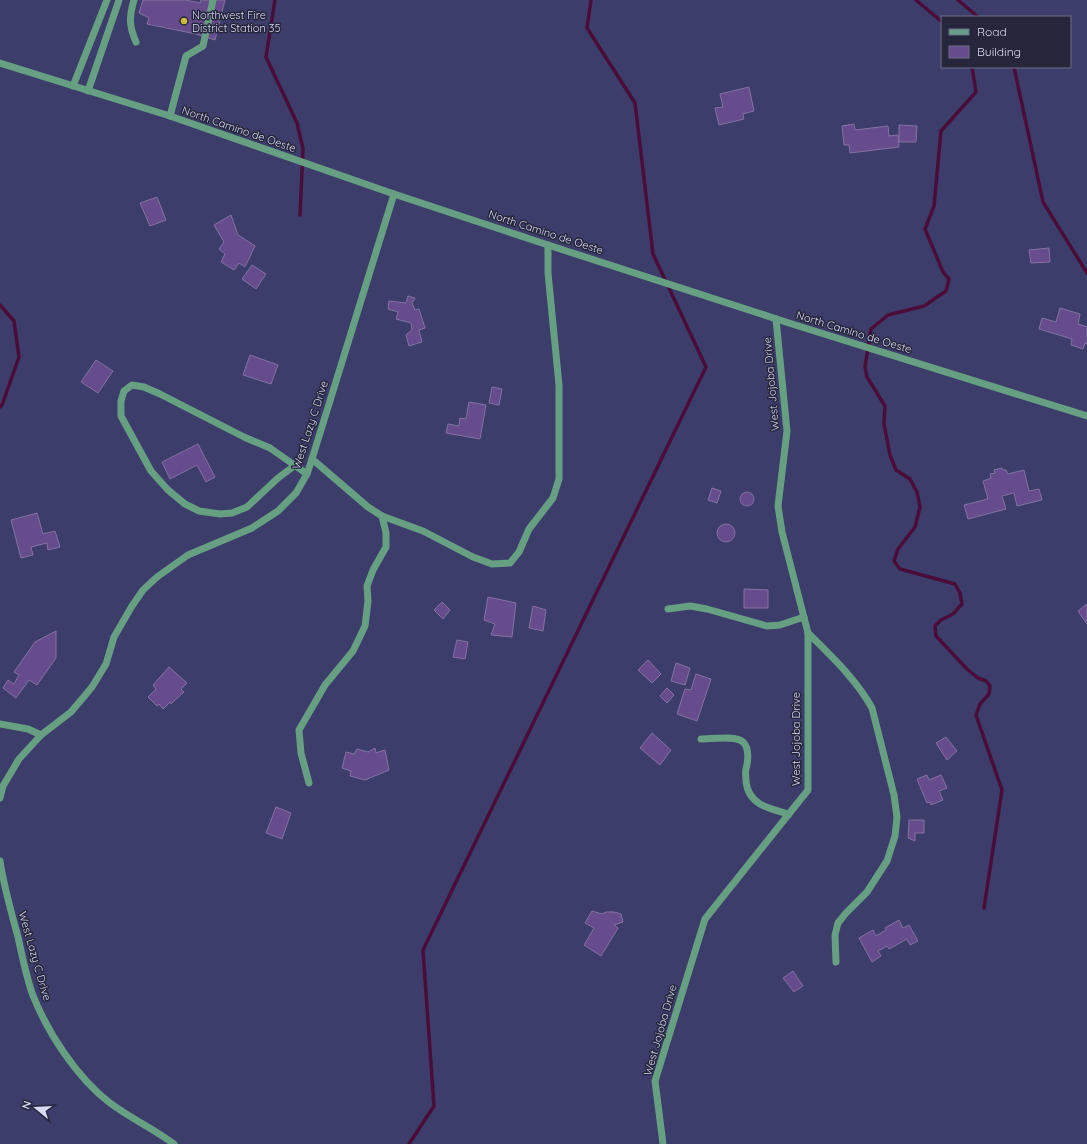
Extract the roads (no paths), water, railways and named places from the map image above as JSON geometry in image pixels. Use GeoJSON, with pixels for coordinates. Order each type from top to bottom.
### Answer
{"type":"FeatureCollection","features":[{"type":"Feature","properties":{"kind":"street"},"geometry":{"type":"LineString","coordinates":[[73,86],[107,0]]}},
{"type":"Feature","properties":{"kind":"street"},"geometry":{"type":"LineString","coordinates":[[88,91],[119,0]]}},
{"type":"Feature","properties":{"kind":"street"},"geometry":{"type":"LineString","coordinates":[[134,0],[131,10],[130,30],[136,42]]}},
{"type":"Feature","properties":{"kind":"street"},"geometry":{"type":"LineString","coordinates":[[170,116],[186,56],[203,46],[213,0]]}},
{"type":"Feature","properties":{"kind":"street","name":"North Camino de Oeste"},"geometry":{"type":"LineString","coordinates":[[0,63],[170,116],[394,194],[548,245],[776,319],[1087,416]]}},
{"type":"Feature","properties":{"kind":"street","name":"West Lazy C Drive"},"geometry":{"type":"LineString","coordinates":[[0,798],[3,786],[19,759],[41,735],[71,712],[92,687],[106,664],[114,638],[143,590],[157,577],[188,556],[252,528],[278,511],[296,493],[312,459],[394,194]]}},
{"type":"Feature","properties":{"kind":"street"},"geometry":{"type":"LineString","coordinates":[[312,459],[368,507],[382,516],[423,531],[473,557],[492,564],[510,563],[519,552],[529,529],[553,498],[559,479],[559,385],[548,274],[548,245]]}},
{"type":"Feature","properties":{"kind":"street","name":"West Jojoba Drive"},"geometry":{"type":"LineString","coordinates":[[663,1144],[655,1082],[705,918],[808,790],[808,633],[782,532],[778,506],[787,431],[776,319]]}},
{"type":"Feature","properties":{"kind":"street"},"geometry":{"type":"LineString","coordinates":[[294,466],[278,478],[247,507],[232,513],[220,514],[199,511],[185,504],[168,490],[151,471],[121,416],[121,401],[124,391],[132,385],[149,389],[244,437],[270,448],[306,474]]}},
{"type":"Feature","properties":{"kind":"street"},"geometry":{"type":"LineString","coordinates":[[309,783],[301,753],[299,730],[325,685],[353,650],[365,626],[368,602],[367,586],[373,570],[386,548],[386,532],[382,516]]}},
{"type":"Feature","properties":{"kind":"street"},"geometry":{"type":"LineString","coordinates":[[668,609],[690,606],[707,609],[767,626],[804,617]]}},
{"type":"Feature","properties":{"kind":"street"},"geometry":{"type":"LineString","coordinates":[[808,633],[847,673],[866,696],[872,708],[894,796],[897,817],[895,836],[887,861],[867,892],[838,923],[835,935],[836,962]]}},
{"type":"Feature","properties":{"kind":"street"},"geometry":{"type":"LineString","coordinates":[[0,724],[28,729],[41,735]]}},
{"type":"Feature","properties":{"kind":"street"},"geometry":{"type":"LineString","coordinates":[[701,739],[734,738],[743,742],[748,753],[746,772],[747,786],[752,797],[760,805],[789,814]]}},
{"type":"Feature","properties":{"kind":"street","name":"West Lazy C Drive"},"geometry":{"type":"LineString","coordinates":[[0,861],[4,886],[32,992],[44,1020],[61,1049],[86,1080],[110,1103],[164,1136],[174,1144]]}},
{"type":"Feature","properties":{"kind":"waterway"},"geometry":{"type":"LineString","coordinates":[[275,0],[266,57],[297,123],[303,149],[300,215]]}},
{"type":"Feature","properties":{"kind":"waterway"},"geometry":{"type":"LineString","coordinates":[[409,1144],[434,1106],[423,950],[706,367],[653,254],[635,103],[587,28],[591,0]]}},
{"type":"Feature","properties":{"kind":"waterway"},"geometry":{"type":"LineString","coordinates":[[916,0],[941,21]]}},
{"type":"Feature","properties":{"kind":"waterway"},"geometry":{"type":"LineString","coordinates":[[958,0],[977,16]]}},
{"type":"Feature","properties":{"kind":"waterway"},"geometry":{"type":"LineString","coordinates":[[972,68],[976,92],[941,131],[934,206],[925,229],[943,272],[949,279],[946,291],[924,306],[888,315],[871,329],[865,367],[867,377],[885,406],[884,424],[890,455],[896,470],[910,479],[917,492],[920,507],[915,527],[898,549],[894,561],[900,569],[955,584],[960,593],[962,604],[953,614],[941,620],[935,626],[936,636],[967,669],[978,678],[986,681],[990,686],[989,694],[980,704],[976,715],[1002,790],[984,908]]}},
{"type":"Feature","properties":{"kind":"waterway"},"geometry":{"type":"LineString","coordinates":[[1014,68],[1043,202],[1087,273]]}},
{"type":"Feature","properties":{"kind":"waterway"},"geometry":{"type":"LineString","coordinates":[[0,305],[14,321],[19,357],[0,407]]}},
{"type":"Feature","properties":{"kind":"place","name":"Northwest Fire District Station 35"},"geometry":{"type":"Point","coordinates":[184,21]}}]}
